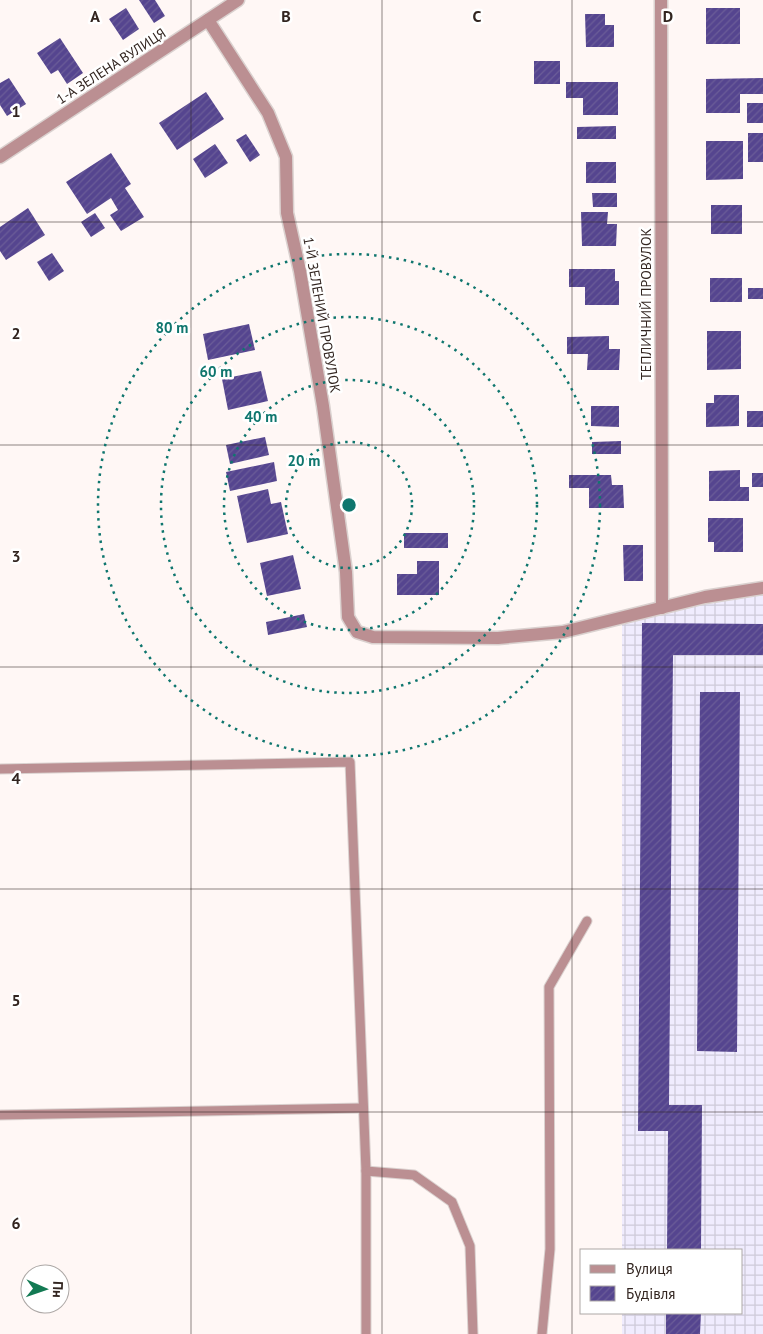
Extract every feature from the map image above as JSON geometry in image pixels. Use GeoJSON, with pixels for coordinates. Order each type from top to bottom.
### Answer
{"type":"FeatureCollection","features":[{"type":"Feature","properties":{"kind":"street","name":"1-А ЗЕЛЕНА ВУЛИЦЯ"},"geometry":{"type":"LineString","coordinates":[[0,157],[238,0]]}},
{"type":"Feature","properties":{"kind":"street","name":"ТЕПЛИЧНИЙ ПРОВУЛОК"},"geometry":{"type":"LineString","coordinates":[[661,0],[662,608]]}},
{"type":"Feature","properties":{"kind":"street","name":"1-Й ЗЕЛЕНИЙ ПРОВУЛОК"},"geometry":{"type":"LineString","coordinates":[[208,20],[268,113],[286,157],[287,214],[300,272],[323,406],[346,572],[348,617],[357,632],[373,638],[498,638],[563,632],[662,608]]}},
{"type":"Feature","properties":{"kind":"street"},"geometry":{"type":"LineString","coordinates":[[662,608],[705,597],[763,588]]}},
{"type":"Feature","properties":{"kind":"lane"},"geometry":{"type":"LineString","coordinates":[[0,769],[350,762],[366,1171],[366,1334]]}},
{"type":"Feature","properties":{"kind":"lane"},"geometry":{"type":"LineString","coordinates":[[542,1334],[550,1249],[549,987],[587,921]]}},
{"type":"Feature","properties":{"kind":"lane"},"geometry":{"type":"LineString","coordinates":[[0,1115],[363,1108]]}},
{"type":"Feature","properties":{"kind":"lane"},"geometry":{"type":"LineString","coordinates":[[366,1171],[414,1175],[452,1202],[470,1246],[473,1334]]}},
{"type":"Feature","properties":{"kind":"shaded area"},"geometry":{"type":"Polygon","coordinates":[[[763,588],[763,1334],[622,1334],[622,1314],[743,1314],[743,1249],[622,1249],[622,618],[763,588]]]}},
{"type":"Feature","properties":{"kind":"building"},"geometry":{"type":"Polygon","coordinates":[[[139,0],[155,0],[165,16],[154,23],[139,0]]]}},
{"type":"Feature","properties":{"kind":"building"},"geometry":{"type":"Polygon","coordinates":[[[126,8],[139,29],[123,40],[109,19],[126,8]]]}},
{"type":"Feature","properties":{"kind":"building"},"geometry":{"type":"Polygon","coordinates":[[[706,8],[740,8],[740,44],[706,44],[706,8]]]}},
{"type":"Feature","properties":{"kind":"building"},"geometry":{"type":"Polygon","coordinates":[[[585,14],[605,14],[605,25],[614,25],[614,47],[586,47],[585,14]]]}},
{"type":"Feature","properties":{"kind":"building"},"geometry":{"type":"Polygon","coordinates":[[[60,38],[83,73],[67,84],[58,70],[51,74],[37,53],[60,38]]]}},
{"type":"Feature","properties":{"kind":"building"},"geometry":{"type":"Polygon","coordinates":[[[534,61],[560,61],[560,84],[534,84],[534,61]]]}},
{"type":"Feature","properties":{"kind":"building"},"geometry":{"type":"Polygon","coordinates":[[[9,78],[26,104],[7,116],[0,105],[0,83],[9,78]]]}},
{"type":"Feature","properties":{"kind":"building"},"geometry":{"type":"Polygon","coordinates":[[[763,78],[763,94],[740,94],[740,113],[706,113],[706,79],[763,78]]]}},
{"type":"Feature","properties":{"kind":"building"},"geometry":{"type":"Polygon","coordinates":[[[566,82],[618,82],[618,115],[583,115],[583,98],[566,98],[566,82]]]}},
{"type":"Feature","properties":{"kind":"building"},"geometry":{"type":"Polygon","coordinates":[[[206,92],[224,119],[177,150],[159,123],[206,92]]]}},
{"type":"Feature","properties":{"kind":"building"},"geometry":{"type":"Polygon","coordinates":[[[747,103],[763,103],[763,123],[747,123],[747,103]]]}},
{"type":"Feature","properties":{"kind":"building"},"geometry":{"type":"Polygon","coordinates":[[[616,126],[616,139],[577,139],[577,127],[616,126]]]}},
{"type":"Feature","properties":{"kind":"building"},"geometry":{"type":"Polygon","coordinates":[[[748,133],[763,133],[763,162],[748,162],[748,133]]]}},
{"type":"Feature","properties":{"kind":"building"},"geometry":{"type":"Polygon","coordinates":[[[246,134],[260,155],[250,162],[236,140],[246,134]]]}},
{"type":"Feature","properties":{"kind":"building"},"geometry":{"type":"Polygon","coordinates":[[[706,141],[743,141],[743,179],[706,180],[706,141]]]}},
{"type":"Feature","properties":{"kind":"building"},"geometry":{"type":"Polygon","coordinates":[[[215,144],[228,163],[205,178],[193,159],[215,144]]]}},
{"type":"Feature","properties":{"kind":"building"},"geometry":{"type":"Polygon","coordinates":[[[111,153],[131,184],[125,188],[144,217],[121,231],[110,215],[118,210],[111,198],[87,214],[66,182],[111,153]]]}},
{"type":"Feature","properties":{"kind":"building"},"geometry":{"type":"Polygon","coordinates":[[[586,162],[616,162],[616,183],[586,183],[586,162]]]}},
{"type":"Feature","properties":{"kind":"building"},"geometry":{"type":"Polygon","coordinates":[[[592,193],[617,193],[617,207],[593,207],[592,193]]]}},
{"type":"Feature","properties":{"kind":"building"},"geometry":{"type":"Polygon","coordinates":[[[711,205],[742,205],[742,234],[711,234],[711,205]]]}},
{"type":"Feature","properties":{"kind":"building"},"geometry":{"type":"Polygon","coordinates":[[[28,208],[45,235],[6,260],[0,251],[0,227],[28,208]]]}},
{"type":"Feature","properties":{"kind":"building"},"geometry":{"type":"Polygon","coordinates":[[[581,212],[608,212],[607,224],[617,224],[616,246],[582,246],[581,212]]]}},
{"type":"Feature","properties":{"kind":"building"},"geometry":{"type":"Polygon","coordinates":[[[95,213],[105,228],[91,237],[81,222],[95,213]]]}},
{"type":"Feature","properties":{"kind":"building"},"geometry":{"type":"Polygon","coordinates":[[[52,253],[64,271],[49,281],[37,262],[52,253]]]}},
{"type":"Feature","properties":{"kind":"building"},"geometry":{"type":"Polygon","coordinates":[[[569,269],[615,269],[615,281],[619,281],[619,305],[585,305],[585,287],[569,287],[569,269]]]}},
{"type":"Feature","properties":{"kind":"building"},"geometry":{"type":"Polygon","coordinates":[[[710,278],[742,278],[742,302],[710,302],[710,278]]]}},
{"type":"Feature","properties":{"kind":"building"},"geometry":{"type":"Polygon","coordinates":[[[748,288],[763,288],[763,299],[748,299],[748,288]]]}},
{"type":"Feature","properties":{"kind":"building"},"geometry":{"type":"Polygon","coordinates":[[[249,324],[255,350],[208,360],[203,334],[249,324]]]}},
{"type":"Feature","properties":{"kind":"building"},"geometry":{"type":"Polygon","coordinates":[[[707,331],[741,331],[741,369],[707,370],[707,331]]]}},
{"type":"Feature","properties":{"kind":"building"},"geometry":{"type":"Polygon","coordinates":[[[609,336],[609,349],[620,349],[619,370],[587,370],[588,354],[567,354],[567,337],[609,336]]]}},
{"type":"Feature","properties":{"kind":"building"},"geometry":{"type":"Polygon","coordinates":[[[261,371],[268,401],[228,410],[222,379],[261,371]]]}},
{"type":"Feature","properties":{"kind":"building"},"geometry":{"type":"Polygon","coordinates":[[[714,395],[739,395],[739,426],[706,427],[706,403],[714,403],[714,395]]]}},
{"type":"Feature","properties":{"kind":"building"},"geometry":{"type":"Polygon","coordinates":[[[591,406],[619,406],[619,427],[591,426],[591,406]]]}},
{"type":"Feature","properties":{"kind":"building"},"geometry":{"type":"Polygon","coordinates":[[[747,411],[763,411],[763,427],[747,427],[747,411]]]}},
{"type":"Feature","properties":{"kind":"building"},"geometry":{"type":"Polygon","coordinates":[[[265,437],[269,455],[230,464],[226,445],[265,437]]]}},
{"type":"Feature","properties":{"kind":"building"},"geometry":{"type":"Polygon","coordinates":[[[621,441],[621,454],[592,454],[592,442],[621,441]]]}},
{"type":"Feature","properties":{"kind":"building"},"geometry":{"type":"Polygon","coordinates":[[[274,462],[277,481],[230,491],[226,472],[274,462]]]}},
{"type":"Feature","properties":{"kind":"building"},"geometry":{"type":"Polygon","coordinates":[[[740,470],[740,487],[749,487],[749,501],[709,501],[709,471],[740,470]]]}},
{"type":"Feature","properties":{"kind":"building"},"geometry":{"type":"Polygon","coordinates":[[[752,473],[763,473],[763,487],[752,487],[752,473]]]}},
{"type":"Feature","properties":{"kind":"building"},"geometry":{"type":"Polygon","coordinates":[[[569,475],[611,475],[612,485],[623,485],[624,508],[589,508],[589,488],[569,488],[569,475]]]}},
{"type":"Feature","properties":{"kind":"building"},"geometry":{"type":"Polygon","coordinates":[[[268,489],[271,504],[281,502],[288,534],[247,543],[237,496],[268,489]]]}},
{"type":"Feature","properties":{"kind":"building"},"geometry":{"type":"Polygon","coordinates":[[[708,518],[743,518],[743,552],[714,552],[714,542],[708,542],[708,518]]]}},
{"type":"Feature","properties":{"kind":"building"},"geometry":{"type":"Polygon","coordinates":[[[404,533],[448,533],[448,548],[404,548],[404,533]]]}},
{"type":"Feature","properties":{"kind":"building"},"geometry":{"type":"Polygon","coordinates":[[[623,545],[643,545],[643,581],[624,581],[623,545]]]}},
{"type":"Feature","properties":{"kind":"building"},"geometry":{"type":"Polygon","coordinates":[[[293,555],[301,589],[267,596],[260,563],[293,555]]]}},
{"type":"Feature","properties":{"kind":"building"},"geometry":{"type":"Polygon","coordinates":[[[417,561],[439,561],[439,595],[397,595],[397,574],[417,574],[417,561]]]}},
{"type":"Feature","properties":{"kind":"building"},"geometry":{"type":"Polygon","coordinates":[[[304,614],[307,627],[268,635],[266,622],[304,614]]]}},
{"type":"Feature","properties":{"kind":"building"},"geometry":{"type":"Polygon","coordinates":[[[642,623],[763,624],[763,655],[673,655],[669,1105],[702,1105],[701,1249],[667,1249],[668,1131],[638,1131],[642,623]]]}},
{"type":"Feature","properties":{"kind":"building"},"geometry":{"type":"Polygon","coordinates":[[[700,692],[740,692],[737,1052],[697,1051],[700,692]]]}},
{"type":"Feature","properties":{"kind":"building"},"geometry":{"type":"Polygon","coordinates":[[[666,1314],[701,1314],[700,1334],[666,1334],[666,1314]]]}}]}
